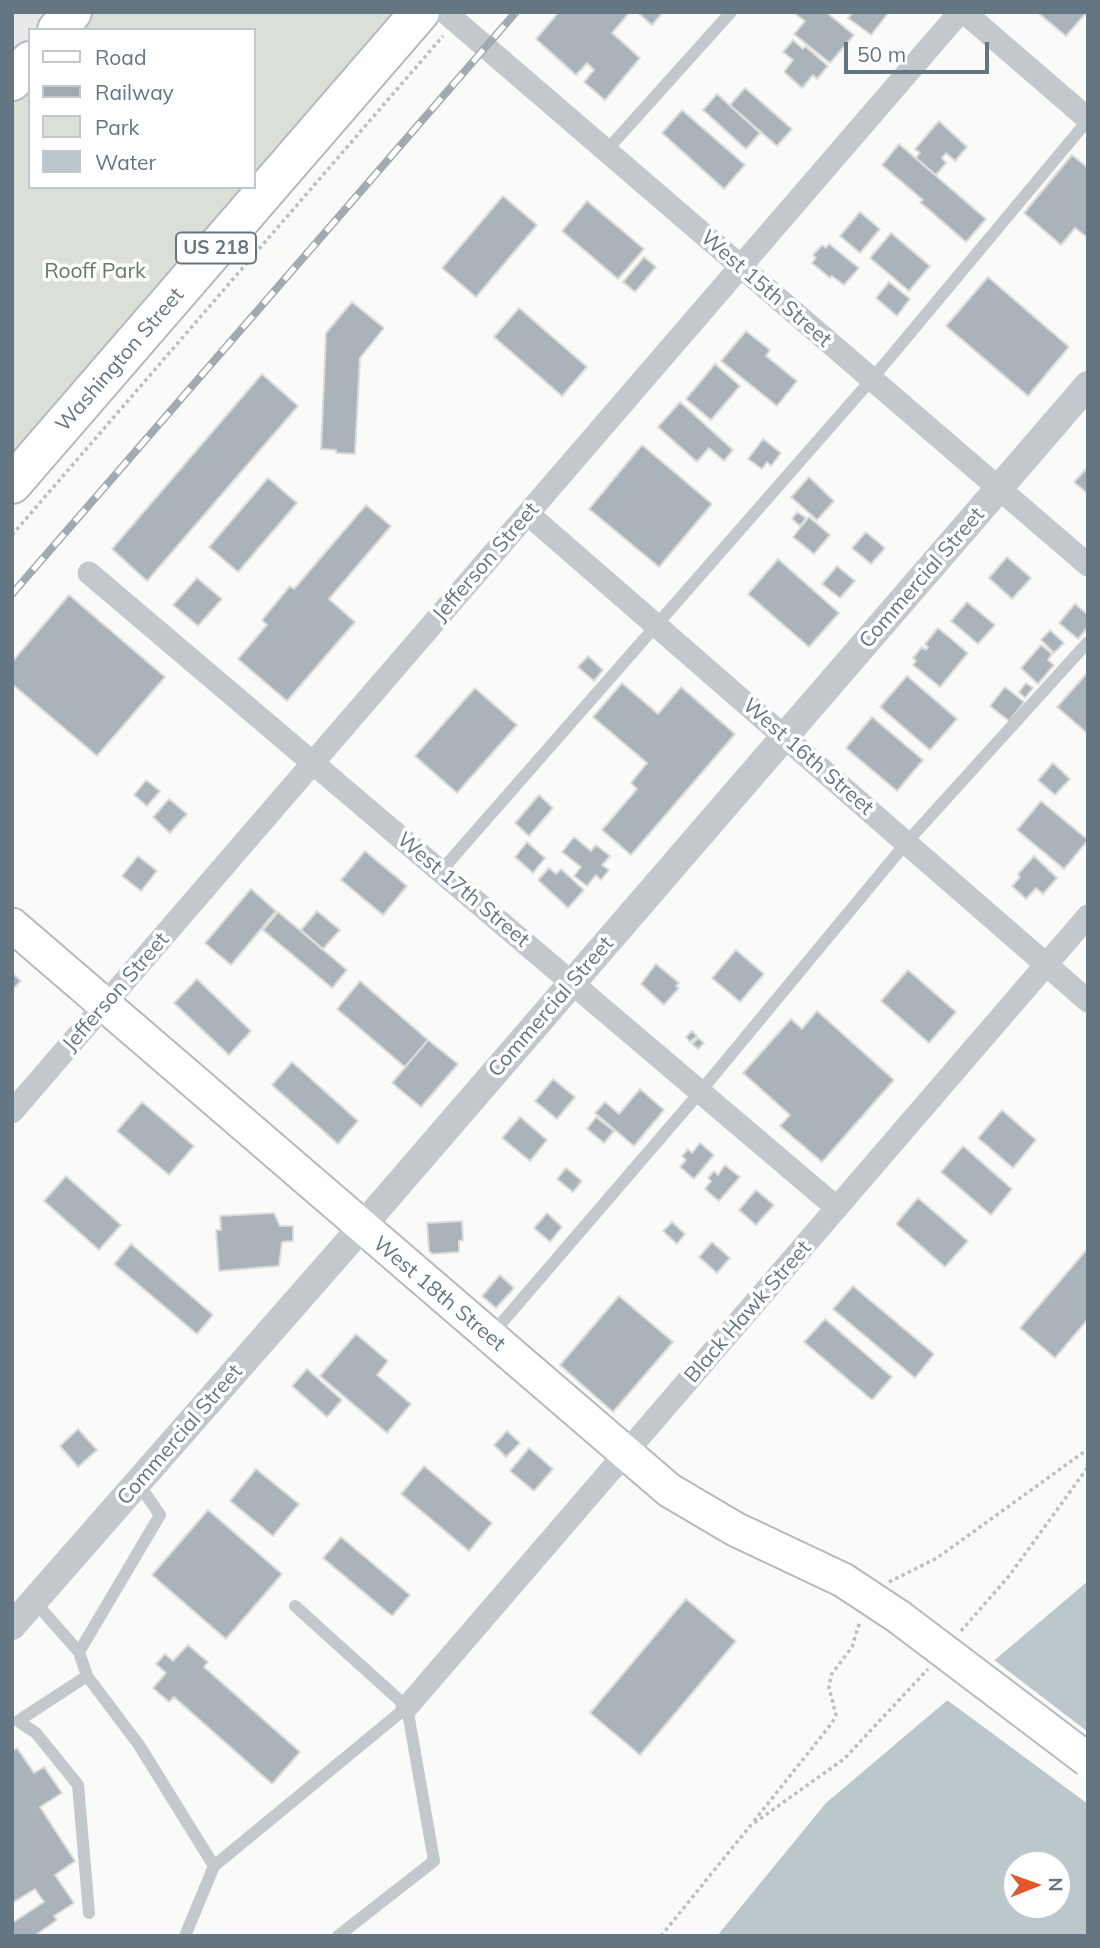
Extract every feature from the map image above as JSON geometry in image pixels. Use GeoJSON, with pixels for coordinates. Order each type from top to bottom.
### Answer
{"type":"FeatureCollection","features":[{"type":"Feature","properties":{"kind":"highway"},"geometry":{"type":"LineString","coordinates":[[59,28],[72,12]]}},
{"type":"Feature","properties":{"kind":"highway","name":"Washington Street"},"geometry":{"type":"LineString","coordinates":[[12,484],[440,15]]}},
{"type":"Feature","properties":{"kind":"highway"},"geometry":{"type":"LineString","coordinates":[[12,81],[28,63]]}},
{"type":"Feature","properties":{"kind":"main road","name":"West 18th Street"},"geometry":{"type":"LineString","coordinates":[[12,925],[668,1490],[735,1529],[843,1580],[899,1617],[1088,1760]]}},
{"type":"Feature","properties":{"kind":"street"},"geometry":{"type":"LineString","coordinates":[[962,12],[1088,120]]}},
{"type":"Feature","properties":{"kind":"street","name":"Jefferson Street"},"geometry":{"type":"LineString","coordinates":[[12,1112],[962,12]]}},
{"type":"Feature","properties":{"kind":"street","name":"West 15th Street"},"geometry":{"type":"LineString","coordinates":[[440,15],[606,151],[1088,565]]}},
{"type":"Feature","properties":{"kind":"street","name":"Commercial Street"},"geometry":{"type":"LineString","coordinates":[[12,1626],[361,1227],[1088,385]]}},
{"type":"Feature","properties":{"kind":"street","name":"West 16th Street"},"geometry":{"type":"LineString","coordinates":[[528,513],[1088,1001]]}},
{"type":"Feature","properties":{"kind":"street","name":"West 17th Street"},"geometry":{"type":"LineString","coordinates":[[89,573],[837,1208]]}},
{"type":"Feature","properties":{"kind":"street","name":"Black Hawk Street"},"geometry":{"type":"LineString","coordinates":[[407,1707],[1088,916]]}},
{"type":"Feature","properties":{"kind":"lane"},"geometry":{"type":"LineString","coordinates":[[606,151],[730,12]]}},
{"type":"Feature","properties":{"kind":"lane"},"geometry":{"type":"LineString","coordinates":[[441,871],[872,379],[1088,120]]}},
{"type":"Feature","properties":{"kind":"lane"},"geometry":{"type":"LineString","coordinates":[[489,1337],[700,1092],[906,843],[1088,642]]}},
{"type":"Feature","properties":{"kind":"lane"},"geometry":{"type":"LineString","coordinates":[[79,1652],[160,1516],[138,1483]]}},
{"type":"Feature","properties":{"kind":"lane"},"geometry":{"type":"LineString","coordinates":[[34,1601],[79,1652],[87,1676],[139,1745],[214,1866]]}},
{"type":"Feature","properties":{"kind":"lane"},"geometry":{"type":"LineString","coordinates":[[295,1606],[407,1707],[434,1861],[338,1936]]}},
{"type":"Feature","properties":{"kind":"lane"},"geometry":{"type":"LineString","coordinates":[[87,1676],[14,1719],[36,1734],[78,1785],[89,1913]]}},
{"type":"Feature","properties":{"kind":"lane"},"geometry":{"type":"LineString","coordinates":[[185,1936],[214,1866],[407,1707]]}},
{"type":"Feature","properties":{"kind":"path"},"geometry":{"type":"LineString","coordinates":[[12,535],[440,15]]}},
{"type":"Feature","properties":{"kind":"path"},"geometry":{"type":"LineString","coordinates":[[956,1636],[1009,1576],[1088,1467]]}},
{"type":"Feature","properties":{"kind":"path"},"geometry":{"type":"LineString","coordinates":[[661,1936],[750,1826],[844,1759],[930,1666]]}},
{"type":"Feature","properties":{"kind":"shaded area"},"geometry":{"type":"Polygon","coordinates":[[[12,12],[72,12],[59,28],[28,28],[28,63],[12,81],[12,12]]]}},
{"type":"Feature","properties":{"kind":"green space","name":"Rooff Park"},"geometry":{"type":"Polygon","coordinates":[[[74,12],[429,12],[12,495],[12,84],[28,66],[28,189],[256,189],[256,28],[61,28],[74,12]]]}},
{"type":"Feature","properties":{"kind":"water"},"geometry":{"type":"Polygon","coordinates":[[[1088,1581],[1088,1936],[717,1936],[826,1803],[1088,1581]]]}},
{"type":"Feature","properties":{"kind":"pier"},"geometry":{"type":"Polygon","coordinates":[[[994,1660],[1088,1732],[1088,1804],[947,1700],[994,1660]]]}},
{"type":"Feature","properties":{"kind":"building"},"geometry":{"type":"Polygon","coordinates":[[[559,12],[630,12],[612,33],[640,58],[605,100],[584,82],[594,70],[587,63],[576,75],[536,39],[559,12]]]}},
{"type":"Feature","properties":{"kind":"building"},"geometry":{"type":"Polygon","coordinates":[[[637,12],[663,12],[652,25],[637,12]]]}},
{"type":"Feature","properties":{"kind":"building"},"geometry":{"type":"Polygon","coordinates":[[[793,12],[826,12],[854,35],[830,63],[794,34],[805,21],[793,12]]]}},
{"type":"Feature","properties":{"kind":"building"},"geometry":{"type":"Polygon","coordinates":[[[847,12],[889,12],[871,35],[848,18],[851,15],[847,12]]]}},
{"type":"Feature","properties":{"kind":"building"},"geometry":{"type":"Polygon","coordinates":[[[1037,12],[1087,12],[1066,36],[1037,12]]]}},
{"type":"Feature","properties":{"kind":"building"},"geometry":{"type":"Polygon","coordinates":[[[793,40],[803,49],[805,46],[828,66],[817,79],[813,75],[802,88],[784,72],[793,60],[783,52],[793,40]]]}},
{"type":"Feature","properties":{"kind":"building"},"geometry":{"type":"Polygon","coordinates":[[[745,88],[792,129],[777,146],[730,105],[745,88]]]}},
{"type":"Feature","properties":{"kind":"building"},"geometry":{"type":"Polygon","coordinates":[[[717,94],[760,133],[746,149],[703,110],[717,94]]]}},
{"type":"Feature","properties":{"kind":"building"},"geometry":{"type":"Polygon","coordinates":[[[682,110],[745,165],[724,189],[662,133],[682,110]]]}},
{"type":"Feature","properties":{"kind":"building"},"geometry":{"type":"Polygon","coordinates":[[[939,121],[967,147],[955,161],[946,153],[942,158],[946,163],[936,175],[916,158],[920,153],[915,149],[939,121]]]}},
{"type":"Feature","properties":{"kind":"building"},"geometry":{"type":"Polygon","coordinates":[[[899,144],[986,219],[966,242],[882,165],[899,144]]]}},
{"type":"Feature","properties":{"kind":"building"},"geometry":{"type":"Polygon","coordinates":[[[1072,155],[1088,168],[1088,238],[1075,228],[1061,245],[1024,213],[1072,155]]]}},
{"type":"Feature","properties":{"kind":"building"},"geometry":{"type":"Polygon","coordinates":[[[503,196],[537,225],[476,297],[442,268],[503,196]]]}},
{"type":"Feature","properties":{"kind":"building"},"geometry":{"type":"Polygon","coordinates":[[[587,201],[644,249],[618,279],[562,231],[587,201]]]}},
{"type":"Feature","properties":{"kind":"building"},"geometry":{"type":"Polygon","coordinates":[[[860,212],[880,229],[860,253],[840,236],[860,212]]]}},
{"type":"Feature","properties":{"kind":"building"},"geometry":{"type":"Polygon","coordinates":[[[891,233],[930,266],[909,291],[870,258],[891,233]]]}},
{"type":"Feature","properties":{"kind":"building"},"geometry":{"type":"Polygon","coordinates":[[[829,244],[859,268],[844,285],[832,276],[830,278],[812,263],[816,258],[813,255],[822,245],[826,248],[829,244]]]}},
{"type":"Feature","properties":{"kind":"building"},"geometry":{"type":"Polygon","coordinates":[[[644,257],[656,267],[635,292],[623,282],[644,257]]]}},
{"type":"Feature","properties":{"kind":"building"},"geometry":{"type":"Polygon","coordinates":[[[988,277],[1069,347],[1028,396],[946,326],[988,277]]]}},
{"type":"Feature","properties":{"kind":"building"},"geometry":{"type":"Polygon","coordinates":[[[889,282],[910,299],[897,316],[876,298],[889,282]]]}},
{"type":"Feature","properties":{"kind":"building"},"geometry":{"type":"Polygon","coordinates":[[[352,302],[384,328],[360,358],[355,454],[321,449],[326,333],[352,302]]]}},
{"type":"Feature","properties":{"kind":"building"},"geometry":{"type":"Polygon","coordinates":[[[519,308],[587,367],[562,396],[494,337],[519,308]]]}},
{"type":"Feature","properties":{"kind":"building"},"geometry":{"type":"Polygon","coordinates":[[[746,331],[770,350],[766,356],[797,381],[777,406],[721,361],[746,331]]]}},
{"type":"Feature","properties":{"kind":"building"},"geometry":{"type":"Polygon","coordinates":[[[715,364],[740,386],[711,420],[686,399],[715,364]]]}},
{"type":"Feature","properties":{"kind":"building"},"geometry":{"type":"Polygon","coordinates":[[[262,374],[298,406],[147,581],[112,549],[262,374]]]}},
{"type":"Feature","properties":{"kind":"building"},"geometry":{"type":"Polygon","coordinates":[[[680,402],[733,450],[724,461],[709,448],[697,462],[658,427],[680,402]]]}},
{"type":"Feature","properties":{"kind":"building"},"geometry":{"type":"Polygon","coordinates":[[[763,439],[781,453],[771,466],[767,462],[762,469],[748,459],[763,439]]]}},
{"type":"Feature","properties":{"kind":"building"},"geometry":{"type":"Polygon","coordinates":[[[642,445],[712,504],[659,567],[589,509],[642,445]]]}},
{"type":"Feature","properties":{"kind":"building"},"geometry":{"type":"Polygon","coordinates":[[[1088,467],[1088,494],[1074,482],[1088,467]]]}},
{"type":"Feature","properties":{"kind":"building"},"geometry":{"type":"Polygon","coordinates":[[[809,477],[834,501],[817,520],[791,497],[809,477]]]}},
{"type":"Feature","properties":{"kind":"building"},"geometry":{"type":"Polygon","coordinates":[[[268,478],[297,503],[238,572],[209,547],[268,478]]]}},
{"type":"Feature","properties":{"kind":"building"},"geometry":{"type":"Polygon","coordinates":[[[366,505],[391,526],[329,599],[355,622],[287,701],[238,659],[267,625],[262,620],[290,586],[294,589],[366,505]]]}},
{"type":"Feature","properties":{"kind":"building"},"geometry":{"type":"Polygon","coordinates":[[[797,512],[806,518],[800,526],[792,519],[797,512]]]}},
{"type":"Feature","properties":{"kind":"building"},"geometry":{"type":"Polygon","coordinates":[[[809,517],[830,535],[814,554],[793,537],[809,517]]]}},
{"type":"Feature","properties":{"kind":"building"},"geometry":{"type":"Polygon","coordinates":[[[866,532],[885,548],[871,564],[852,548],[866,532]]]}},
{"type":"Feature","properties":{"kind":"building"},"geometry":{"type":"Polygon","coordinates":[[[1007,557],[1031,578],[1012,599],[989,578],[1007,557]]]}},
{"type":"Feature","properties":{"kind":"building"},"geometry":{"type":"Polygon","coordinates":[[[778,559],[839,613],[809,647],[748,594],[778,559]]]}},
{"type":"Feature","properties":{"kind":"building"},"geometry":{"type":"Polygon","coordinates":[[[837,566],[855,581],[840,598],[822,584],[837,566]]]}},
{"type":"Feature","properties":{"kind":"building"},"geometry":{"type":"Polygon","coordinates":[[[197,578],[222,599],[198,626],[173,605],[197,578]]]}},
{"type":"Feature","properties":{"kind":"building"},"geometry":{"type":"Polygon","coordinates":[[[69,595],[165,677],[97,756],[12,684],[12,662],[69,595]]]}},
{"type":"Feature","properties":{"kind":"building"},"geometry":{"type":"Polygon","coordinates":[[[967,602],[995,625],[978,644],[951,621],[967,602]]]}},
{"type":"Feature","properties":{"kind":"building"},"geometry":{"type":"Polygon","coordinates":[[[1075,604],[1088,615],[1088,627],[1078,639],[1059,623],[1075,604]]]}},
{"type":"Feature","properties":{"kind":"building"},"geometry":{"type":"Polygon","coordinates":[[[938,628],[968,653],[940,687],[913,665],[916,661],[913,658],[922,647],[926,650],[928,647],[925,644],[938,628]]]}},
{"type":"Feature","properties":{"kind":"building"},"geometry":{"type":"Polygon","coordinates":[[[1050,630],[1064,643],[1054,653],[1041,640],[1050,630]]]}},
{"type":"Feature","properties":{"kind":"building"},"geometry":{"type":"Polygon","coordinates":[[[1041,645],[1052,654],[1048,660],[1054,665],[1038,684],[1021,668],[1041,645]]]}},
{"type":"Feature","properties":{"kind":"building"},"geometry":{"type":"Polygon","coordinates":[[[588,656],[603,670],[594,681],[578,667],[588,656]]]}},
{"type":"Feature","properties":{"kind":"building"},"geometry":{"type":"Polygon","coordinates":[[[1088,672],[1088,734],[1057,707],[1088,672]]]}},
{"type":"Feature","properties":{"kind":"building"},"geometry":{"type":"Polygon","coordinates":[[[907,676],[957,719],[930,750],[880,707],[907,676]]]}},
{"type":"Feature","properties":{"kind":"building"},"geometry":{"type":"Polygon","coordinates":[[[622,683],[658,714],[681,687],[735,734],[631,855],[602,830],[637,789],[631,783],[647,763],[593,717],[622,683]]]}},
{"type":"Feature","properties":{"kind":"building"},"geometry":{"type":"Polygon","coordinates":[[[1026,683],[1033,688],[1025,698],[1019,692],[1026,683]]]}},
{"type":"Feature","properties":{"kind":"building"},"geometry":{"type":"Polygon","coordinates":[[[1005,687],[1024,702],[1009,721],[990,706],[1005,687]]]}},
{"type":"Feature","properties":{"kind":"building"},"geometry":{"type":"Polygon","coordinates":[[[475,688],[517,725],[457,793],[415,756],[475,688]]]}},
{"type":"Feature","properties":{"kind":"building"},"geometry":{"type":"Polygon","coordinates":[[[872,717],[923,760],[897,791],[846,748],[872,717]]]}},
{"type":"Feature","properties":{"kind":"building"},"geometry":{"type":"Polygon","coordinates":[[[1053,763],[1070,779],[1055,795],[1038,780],[1053,763]]]}},
{"type":"Feature","properties":{"kind":"building"},"geometry":{"type":"Polygon","coordinates":[[[146,780],[160,791],[147,806],[134,795],[146,780]]]}},
{"type":"Feature","properties":{"kind":"building"},"geometry":{"type":"Polygon","coordinates":[[[539,795],[553,808],[529,836],[515,823],[539,795]]]}},
{"type":"Feature","properties":{"kind":"building"},"geometry":{"type":"Polygon","coordinates":[[[169,799],[187,814],[170,833],[153,817],[169,799]]]}},
{"type":"Feature","properties":{"kind":"building"},"geometry":{"type":"Polygon","coordinates":[[[1041,801],[1088,840],[1064,869],[1017,830],[1041,801]]]}},
{"type":"Feature","properties":{"kind":"building"},"geometry":{"type":"Polygon","coordinates":[[[574,837],[591,851],[596,845],[610,856],[602,865],[609,870],[601,880],[596,875],[587,886],[574,876],[581,867],[562,852],[574,837]]]}},
{"type":"Feature","properties":{"kind":"building"},"geometry":{"type":"Polygon","coordinates":[[[527,842],[545,858],[533,873],[515,857],[527,842]]]}},
{"type":"Feature","properties":{"kind":"building"},"geometry":{"type":"Polygon","coordinates":[[[365,851],[407,886],[383,915],[341,880],[365,851]]]}},
{"type":"Feature","properties":{"kind":"building"},"geometry":{"type":"Polygon","coordinates":[[[138,856],[157,871],[141,891],[122,876],[138,856]]]}},
{"type":"Feature","properties":{"kind":"building"},"geometry":{"type":"Polygon","coordinates":[[[1034,856],[1057,878],[1043,894],[1036,888],[1026,899],[1012,886],[1020,877],[1018,874],[1034,856]]]}},
{"type":"Feature","properties":{"kind":"building"},"geometry":{"type":"Polygon","coordinates":[[[549,868],[556,874],[561,869],[584,890],[568,908],[538,880],[549,868]]]}},
{"type":"Feature","properties":{"kind":"building"},"geometry":{"type":"Polygon","coordinates":[[[251,889],[276,911],[231,965],[205,943],[251,889]]]}},
{"type":"Feature","properties":{"kind":"building"},"geometry":{"type":"Polygon","coordinates":[[[317,911],[340,930],[323,949],[301,930],[317,911]]]}},
{"type":"Feature","properties":{"kind":"building"},"geometry":{"type":"Polygon","coordinates":[[[278,912],[347,970],[332,988],[263,930],[278,912]]]}},
{"type":"Feature","properties":{"kind":"building"},"geometry":{"type":"Polygon","coordinates":[[[736,950],[764,974],[740,1002],[712,978],[736,950]]]}},
{"type":"Feature","properties":{"kind":"building"},"geometry":{"type":"Polygon","coordinates":[[[656,964],[679,983],[676,986],[679,988],[664,1005],[641,984],[656,964]]]}},
{"type":"Feature","properties":{"kind":"building"},"geometry":{"type":"Polygon","coordinates":[[[908,970],[956,1012],[929,1043],[881,1001],[908,970]]]}},
{"type":"Feature","properties":{"kind":"building"},"geometry":{"type":"Polygon","coordinates":[[[12,973],[21,981],[12,990],[12,973]]]}},
{"type":"Feature","properties":{"kind":"building"},"geometry":{"type":"Polygon","coordinates":[[[197,979],[251,1031],[229,1055],[174,1003],[197,979]]]}},
{"type":"Feature","properties":{"kind":"building"},"geometry":{"type":"Polygon","coordinates":[[[360,981],[428,1040],[405,1067],[337,1009],[360,981]]]}},
{"type":"Feature","properties":{"kind":"building"},"geometry":{"type":"Polygon","coordinates":[[[817,1011],[894,1080],[822,1162],[780,1126],[790,1115],[743,1073],[791,1019],[802,1029],[817,1011]]]}},
{"type":"Feature","properties":{"kind":"building"},"geometry":{"type":"Polygon","coordinates":[[[692,1031],[697,1036],[690,1042],[686,1037],[692,1031]]]}},
{"type":"Feature","properties":{"kind":"building"},"geometry":{"type":"Polygon","coordinates":[[[698,1038],[704,1043],[698,1049],[692,1044],[698,1038]]]}},
{"type":"Feature","properties":{"kind":"building"},"geometry":{"type":"Polygon","coordinates":[[[428,1040],[458,1064],[421,1107],[392,1083],[428,1040]]]}},
{"type":"Feature","properties":{"kind":"building"},"geometry":{"type":"Polygon","coordinates":[[[292,1062],[358,1121],[338,1144],[272,1085],[292,1062]]]}},
{"type":"Feature","properties":{"kind":"building"},"geometry":{"type":"Polygon","coordinates":[[[553,1079],[575,1097],[557,1119],[535,1101],[553,1079]]]}},
{"type":"Feature","properties":{"kind":"building"},"geometry":{"type":"Polygon","coordinates":[[[640,1089],[664,1110],[634,1146],[595,1113],[605,1102],[619,1114],[640,1089]]]}},
{"type":"Feature","properties":{"kind":"building"},"geometry":{"type":"Polygon","coordinates":[[[142,1102],[194,1146],[169,1175],[117,1131],[142,1102]]]}},
{"type":"Feature","properties":{"kind":"building"},"geometry":{"type":"Polygon","coordinates":[[[1002,1110],[1036,1140],[1013,1168],[978,1138],[1002,1110]]]}},
{"type":"Feature","properties":{"kind":"building"},"geometry":{"type":"Polygon","coordinates":[[[520,1117],[547,1140],[530,1161],[502,1138],[520,1117]]]}},
{"type":"Feature","properties":{"kind":"building"},"geometry":{"type":"Polygon","coordinates":[[[596,1117],[614,1131],[604,1143],[587,1129],[596,1117]]]}},
{"type":"Feature","properties":{"kind":"building"},"geometry":{"type":"Polygon","coordinates":[[[700,1143],[714,1155],[694,1179],[680,1167],[686,1160],[682,1156],[688,1149],[692,1153],[700,1143]]]}},
{"type":"Feature","properties":{"kind":"building"},"geometry":{"type":"Polygon","coordinates":[[[963,1146],[1012,1189],[991,1215],[941,1172],[963,1146]]]}},
{"type":"Feature","properties":{"kind":"building"},"geometry":{"type":"Polygon","coordinates":[[[725,1165],[740,1177],[719,1201],[705,1189],[711,1181],[708,1178],[714,1171],[718,1175],[725,1165]]]}},
{"type":"Feature","properties":{"kind":"building"},"geometry":{"type":"Polygon","coordinates":[[[566,1168],[582,1181],[573,1192],[557,1179],[566,1168]]]}},
{"type":"Feature","properties":{"kind":"building"},"geometry":{"type":"Polygon","coordinates":[[[66,1176],[121,1225],[99,1250],[44,1201],[66,1176]]]}},
{"type":"Feature","properties":{"kind":"building"},"geometry":{"type":"Polygon","coordinates":[[[756,1190],[774,1205],[756,1225],[739,1210],[756,1190]]]}},
{"type":"Feature","properties":{"kind":"building"},"geometry":{"type":"Polygon","coordinates":[[[918,1198],[968,1241],[945,1267],[896,1224],[918,1198]]]}},
{"type":"Feature","properties":{"kind":"building"},"geometry":{"type":"Polygon","coordinates":[[[274,1213],[280,1226],[293,1226],[293,1241],[282,1242],[279,1266],[219,1271],[216,1230],[221,1230],[220,1216],[274,1213]]]}},
{"type":"Feature","properties":{"kind":"building"},"geometry":{"type":"Polygon","coordinates":[[[547,1213],[562,1227],[550,1242],[534,1228],[547,1213]]]}},
{"type":"Feature","properties":{"kind":"building"},"geometry":{"type":"Polygon","coordinates":[[[462,1221],[463,1240],[459,1241],[459,1252],[432,1254],[429,1251],[427,1223],[462,1221]]]}},
{"type":"Feature","properties":{"kind":"building"},"geometry":{"type":"Polygon","coordinates":[[[672,1222],[685,1234],[677,1244],[663,1231],[672,1222]]]}},
{"type":"Feature","properties":{"kind":"building"},"geometry":{"type":"Polygon","coordinates":[[[712,1242],[730,1258],[717,1273],[699,1257],[712,1242]]]}},
{"type":"Feature","properties":{"kind":"building"},"geometry":{"type":"Polygon","coordinates":[[[131,1244],[213,1315],[197,1334],[114,1264],[131,1244]]]}},
{"type":"Feature","properties":{"kind":"building"},"geometry":{"type":"Polygon","coordinates":[[[1088,1248],[1088,1319],[1055,1358],[1020,1328],[1088,1248]]]}},
{"type":"Feature","properties":{"kind":"building"},"geometry":{"type":"Polygon","coordinates":[[[500,1275],[514,1288],[496,1308],[482,1296],[500,1275]]]}},
{"type":"Feature","properties":{"kind":"building"},"geometry":{"type":"Polygon","coordinates":[[[853,1286],[934,1354],[915,1378],[833,1309],[853,1286]]]}},
{"type":"Feature","properties":{"kind":"building"},"geometry":{"type":"Polygon","coordinates":[[[619,1296],[673,1342],[613,1412],[560,1365],[619,1296]]]}},
{"type":"Feature","properties":{"kind":"building"},"geometry":{"type":"Polygon","coordinates":[[[825,1319],[892,1377],[872,1400],[804,1342],[825,1319]]]}},
{"type":"Feature","properties":{"kind":"building"},"geometry":{"type":"Polygon","coordinates":[[[356,1334],[388,1361],[377,1375],[411,1404],[387,1433],[320,1376],[356,1334]]]}},
{"type":"Feature","properties":{"kind":"building"},"geometry":{"type":"Polygon","coordinates":[[[307,1369],[342,1400],[327,1417],[292,1386],[307,1369]]]}},
{"type":"Feature","properties":{"kind":"building"},"geometry":{"type":"Polygon","coordinates":[[[78,1429],[97,1450],[78,1467],[60,1446],[78,1429]]]}},
{"type":"Feature","properties":{"kind":"building"},"geometry":{"type":"Polygon","coordinates":[[[507,1431],[520,1443],[506,1457],[494,1445],[507,1431]]]}},
{"type":"Feature","properties":{"kind":"building"},"geometry":{"type":"Polygon","coordinates":[[[529,1448],[553,1469],[534,1491],[510,1471],[529,1448]]]}},
{"type":"Feature","properties":{"kind":"building"},"geometry":{"type":"Polygon","coordinates":[[[424,1466],[492,1523],[469,1551],[401,1494],[424,1466]]]}},
{"type":"Feature","properties":{"kind":"building"},"geometry":{"type":"Polygon","coordinates":[[[256,1469],[299,1504],[273,1536],[230,1501],[256,1469]]]}},
{"type":"Feature","properties":{"kind":"building"},"geometry":{"type":"Polygon","coordinates":[[[208,1510],[282,1574],[226,1639],[152,1575],[208,1510]]]}},
{"type":"Feature","properties":{"kind":"building"},"geometry":{"type":"Polygon","coordinates":[[[341,1537],[410,1595],[392,1616],[323,1558],[341,1537]]]}},
{"type":"Feature","properties":{"kind":"building"},"geometry":{"type":"Polygon","coordinates":[[[686,1599],[736,1641],[640,1755],[590,1713],[686,1599]]]}},
{"type":"Feature","properties":{"kind":"building"},"geometry":{"type":"Polygon","coordinates":[[[188,1645],[208,1662],[204,1667],[300,1752],[272,1784],[174,1697],[169,1702],[153,1688],[166,1673],[156,1664],[165,1654],[173,1661],[188,1645]]]}},
{"type":"Feature","properties":{"kind":"building"},"geometry":{"type":"Polygon","coordinates":[[[17,1748],[34,1773],[44,1767],[62,1793],[40,1807],[75,1861],[55,1875],[74,1903],[54,1916],[57,1920],[34,1936],[12,1936],[12,1923],[44,1902],[35,1889],[14,1902],[12,1899],[12,1751],[17,1748]]]}},
{"type":"Feature","properties":{"kind":"railway"},"geometry":{"type":"LineString","coordinates":[[12,594],[516,12]]}}]}
